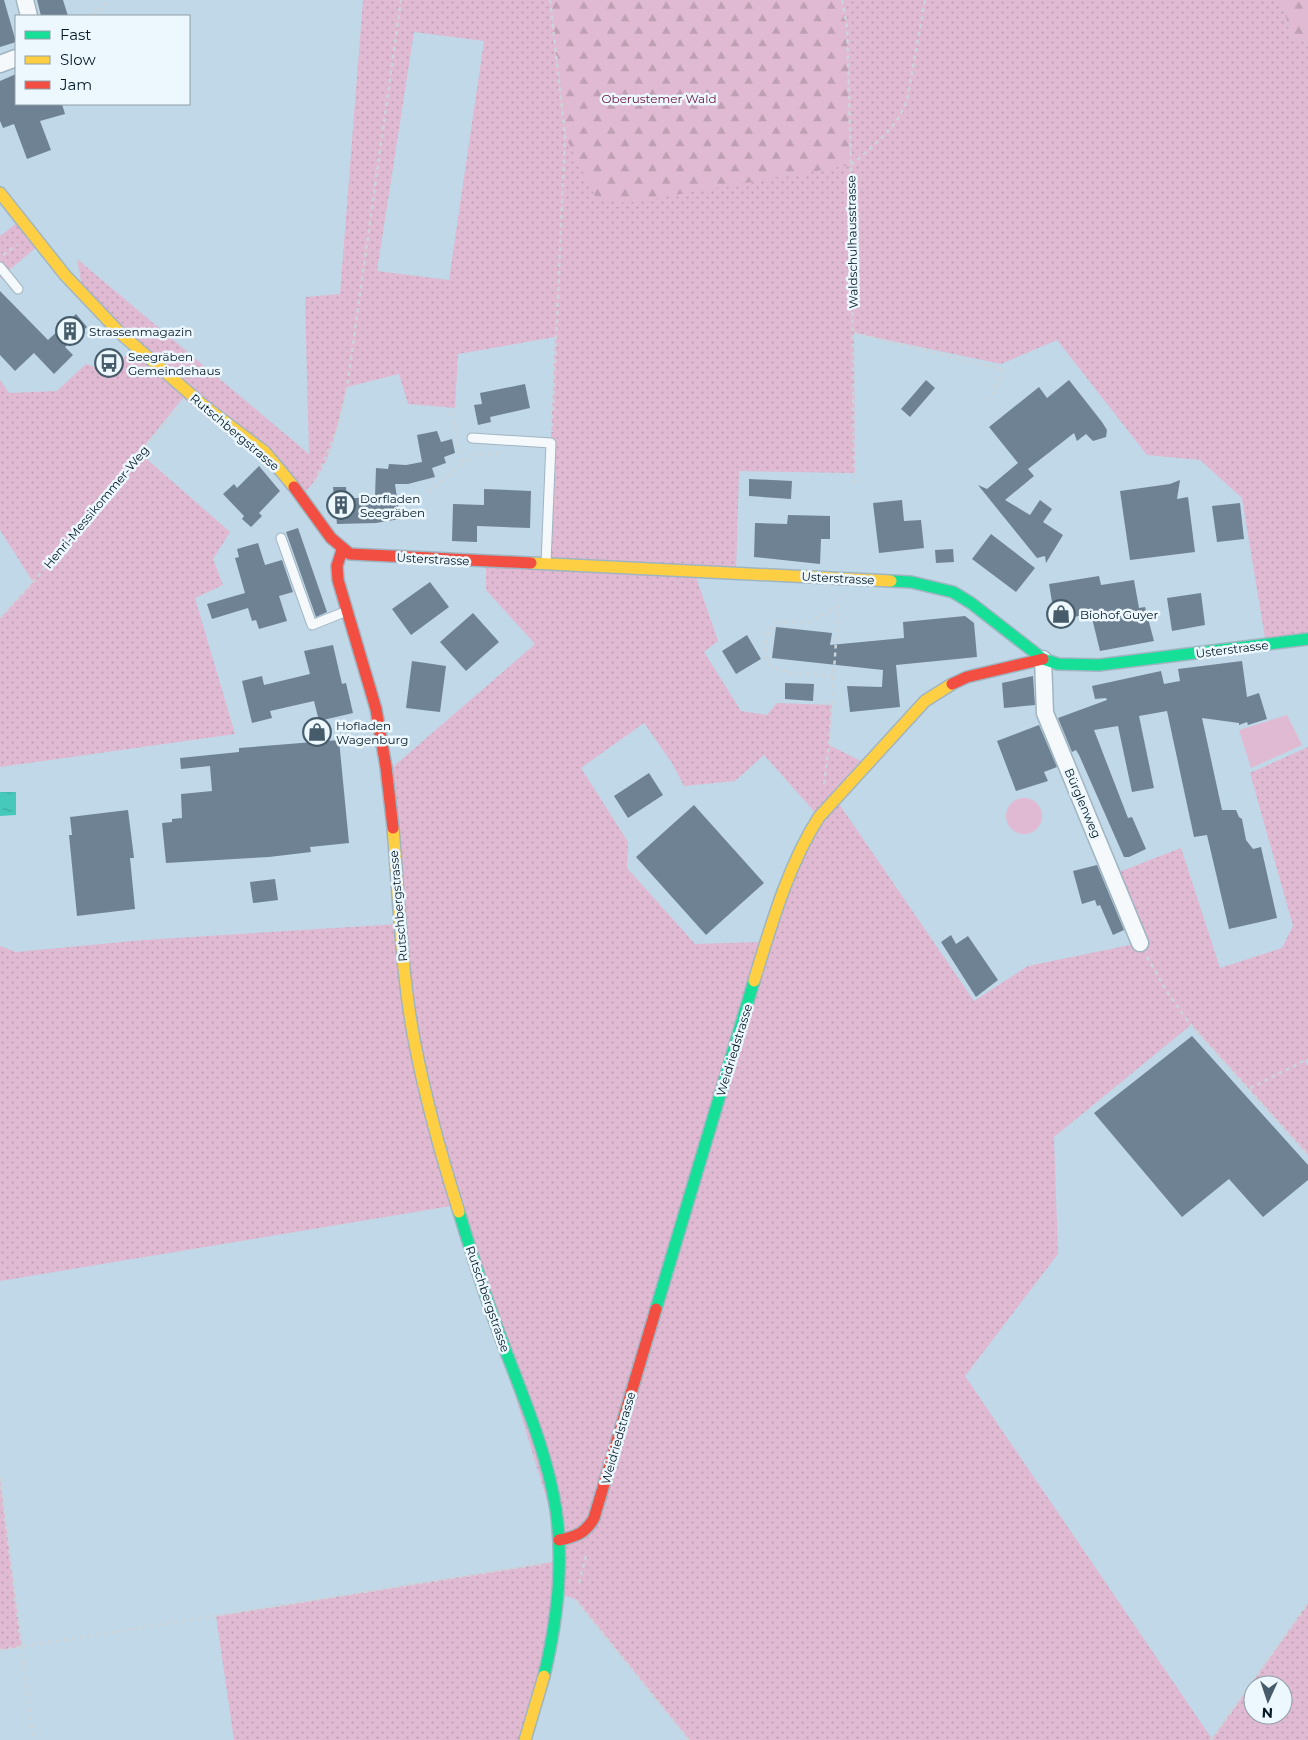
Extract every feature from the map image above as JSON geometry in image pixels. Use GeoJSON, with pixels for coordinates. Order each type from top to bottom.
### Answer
{"type":"FeatureCollection","features":[{"type":"Feature","properties":{"kind":"street"},"geometry":{"type":"LineString","coordinates":[[25,0],[29,15]]}},
{"type":"Feature","properties":{"kind":"street"},"geometry":{"type":"LineString","coordinates":[[0,64],[15,58]]}},
{"type":"Feature","properties":{"kind":"street","name":"Rutschbergstrasse"},"geometry":{"type":"LineString","coordinates":[[0,193],[84,298],[136,348],[189,394],[276,463],[302,495],[330,539],[342,550],[338,562],[337,577],[369,680],[379,721],[389,793],[401,943],[410,1012],[423,1081],[457,1205],[490,1310],[539,1439],[552,1490],[560,1561],[554,1631],[544,1679],[525,1740]]}},
{"type":"Feature","properties":{"kind":"street","name":"Usterstrasse"},"geometry":{"type":"LineString","coordinates":[[342,550],[366,556],[911,582],[953,592],[971,603],[1043,659],[1058,664],[1099,665],[1308,639]]}},
{"type":"Feature","properties":{"kind":"street","name":"Bürglenweg"},"geometry":{"type":"LineString","coordinates":[[1043,659],[1045,713],[1140,943]]}},
{"type":"Feature","properties":{"kind":"street","name":"Weidriedstrasse"},"geometry":{"type":"LineString","coordinates":[[586,1531],[594,1518],[766,942],[808,834],[835,798],[925,701],[946,687],[968,677],[1043,659]]}},
{"type":"Feature","properties":{"kind":"street"},"geometry":{"type":"LineString","coordinates":[[559,1540],[572,1538],[586,1531]]}},
{"type":"Feature","properties":{"kind":"lane"},"geometry":{"type":"LineString","coordinates":[[0,267],[18,289]]}},
{"type":"Feature","properties":{"kind":"lane"},"geometry":{"type":"LineString","coordinates":[[472,438],[551,443],[546,564]]}},
{"type":"Feature","properties":{"kind":"lane"},"geometry":{"type":"LineString","coordinates":[[281,538],[312,625],[347,611]]}},
{"type":"Feature","properties":{"kind":"path"},"geometry":{"type":"LineString","coordinates":[[93,15],[109,0]]}},
{"type":"Feature","properties":{"kind":"path"},"geometry":{"type":"LineString","coordinates":[[302,495],[314,485],[325,461],[338,427],[347,387],[401,0]]}},
{"type":"Feature","properties":{"kind":"path"},"geometry":{"type":"LineString","coordinates":[[550,0],[565,136],[551,443]]}},
{"type":"Feature","properties":{"kind":"path","name":"Waldschulhausstrasse"},"geometry":{"type":"LineString","coordinates":[[842,0],[847,27],[851,165],[854,484]]}},
{"type":"Feature","properties":{"kind":"path"},"geometry":{"type":"LineString","coordinates":[[851,165],[893,128],[902,115],[907,100],[926,0]]}},
{"type":"Feature","properties":{"kind":"path"},"geometry":{"type":"LineString","coordinates":[[854,333],[1002,369],[991,401]]}},
{"type":"Feature","properties":{"kind":"path","name":"Henri-Messikommer-Weg"},"geometry":{"type":"LineString","coordinates":[[0,618],[33,582],[189,394]]}},
{"type":"Feature","properties":{"kind":"path"},"geometry":{"type":"LineString","coordinates":[[451,412],[462,464]]}},
{"type":"Feature","properties":{"kind":"path"},"geometry":{"type":"LineString","coordinates":[[428,492],[473,455],[507,452]]}},
{"type":"Feature","properties":{"kind":"path"},"geometry":{"type":"LineString","coordinates":[[823,790],[829,745],[840,579]]}},
{"type":"Feature","properties":{"kind":"path"},"geometry":{"type":"LineString","coordinates":[[834,676],[791,673],[771,667],[765,655],[767,631],[775,622],[806,623],[839,606]]}},
{"type":"Feature","properties":{"kind":"path"},"geometry":{"type":"LineString","coordinates":[[1140,943],[1169,996],[1191,1025],[1250,1088],[1308,1155]]}},
{"type":"Feature","properties":{"kind":"path"},"geometry":{"type":"LineString","coordinates":[[1250,1088],[1308,1059]]}},
{"type":"Feature","properties":{"kind":"path"},"geometry":{"type":"LineString","coordinates":[[0,1478],[33,1740]]}},
{"type":"Feature","properties":{"kind":"path"},"geometry":{"type":"LineString","coordinates":[[578,1590],[589,1542],[586,1531]]}},
{"type":"Feature","properties":{"kind":"path"},"geometry":{"type":"LineString","coordinates":[[0,1650],[560,1561]]}},
{"type":"Feature","properties":{"kind":"path"},"geometry":{"type":"LineString","coordinates":[[575,1599],[689,1740]]}},
{"type":"Feature","properties":{"kind":"path"},"geometry":{"type":"LineString","coordinates":[[1212,1740],[1308,1603]]}},
{"type":"Feature","properties":{"kind":"green space"},"geometry":{"type":"Polygon","coordinates":[[[363,0],[550,0],[565,136],[851,165],[847,27],[842,0],[1281,0],[1291,35],[1308,44],[1308,639],[1266,644],[1242,498],[1200,460],[1147,455],[1057,340],[1001,364],[854,333],[855,473],[739,471],[736,573],[694,571],[718,641],[704,652],[741,711],[767,715],[777,703],[832,705],[829,745],[867,764],[835,798],[974,1001],[1028,966],[1140,943],[1114,874],[1181,848],[1220,968],[1282,948],[1293,926],[1250,773],[1308,747],[1308,1059],[1305,1061],[1308,1066],[1308,1155],[1191,1025],[1054,1137],[1058,1254],[965,1376],[1212,1739],[1243,1695],[1243,1725],[1293,1725],[1293,1675],[1257,1675],[1308,1603],[1308,1740],[689,1740],[575,1599],[559,1594],[525,1740],[234,1740],[216,1616],[559,1561],[559,1540],[457,1205],[0,1281],[0,946],[16,952],[144,940],[399,924],[386,773],[535,644],[486,590],[486,561],[546,563],[555,337],[458,354],[455,408],[408,404],[399,374],[347,387],[327,459],[312,484],[302,495],[183,398],[59,551],[141,454],[230,532],[213,559],[223,585],[195,598],[235,734],[0,767],[0,618],[33,582],[0,530],[0,380],[9,393],[57,391],[86,364],[109,372],[117,362],[136,349],[84,298],[77,259],[309,454],[305,297],[340,294],[363,0]],[[414,32],[377,271],[449,280],[484,41],[414,32]],[[644,723],[581,768],[628,842],[627,868],[695,944],[766,942],[819,817],[764,755],[735,781],[684,786],[672,763],[644,723]]]}},
{"type":"Feature","properties":{"kind":"green space","name":"Oberustemer Wald"},"geometry":{"type":"Polygon","coordinates":[[[550,0],[842,0],[847,27],[851,165],[628,203],[597,200],[565,136],[550,0]]]}},
{"type":"Feature","properties":{"kind":"green space"},"geometry":{"type":"Polygon","coordinates":[[[1281,0],[1308,0],[1308,44],[1291,35],[1281,0]]]}},
{"type":"Feature","properties":{"kind":"green space"},"geometry":{"type":"Polygon","coordinates":[[[21,220],[40,244],[0,278],[0,236],[21,220]]]}},
{"type":"Feature","properties":{"kind":"green space"},"geometry":{"type":"Polygon","coordinates":[[[1287,715],[1302,745],[1251,768],[1239,730],[1287,715]]]}},
{"type":"Feature","properties":{"kind":"green space"},"geometry":{"type":"Polygon","coordinates":[[[1024,798],[1037,803],[1042,816],[1037,829],[1024,834],[1011,829],[1006,816],[1011,803],[1024,798]]]}},
{"type":"Feature","properties":{"kind":"green space"},"geometry":{"type":"Polygon","coordinates":[[[0,1478],[22,1647],[0,1650],[0,1478]]]}},
{"type":"Feature","properties":{"kind":"water"},"geometry":{"type":"Polygon","coordinates":[[[0,792],[16,792],[16,815],[0,816],[0,792]]]}},
{"type":"Feature","properties":{"kind":"building"},"geometry":{"type":"Polygon","coordinates":[[[0,0],[4,0],[15,42],[0,47],[0,0]]]}},
{"type":"Feature","properties":{"kind":"building"},"geometry":{"type":"Polygon","coordinates":[[[37,0],[63,0],[68,15],[41,15],[37,0]]]}},
{"type":"Feature","properties":{"kind":"building"},"geometry":{"type":"Polygon","coordinates":[[[15,74],[15,105],[62,105],[65,114],[40,121],[51,150],[27,159],[14,124],[3,128],[0,121],[0,81],[15,74]]]}},
{"type":"Feature","properties":{"kind":"building"},"geometry":{"type":"Polygon","coordinates":[[[0,291],[48,340],[76,314],[87,327],[65,347],[73,355],[54,374],[34,353],[15,371],[0,355],[0,291]]]}},
{"type":"Feature","properties":{"kind":"building"},"geometry":{"type":"Polygon","coordinates":[[[926,380],[935,388],[910,417],[901,409],[926,380]]]}},
{"type":"Feature","properties":{"kind":"building"},"geometry":{"type":"Polygon","coordinates":[[[1069,380],[1102,422],[1107,430],[1106,437],[1093,441],[1086,434],[1077,441],[1074,433],[1028,469],[1034,476],[1005,500],[1030,515],[1040,500],[1052,509],[1043,522],[1063,535],[1046,563],[1045,556],[1037,558],[978,485],[987,489],[1018,463],[989,427],[1039,387],[1047,398],[1069,380]]]}},
{"type":"Feature","properties":{"kind":"building"},"geometry":{"type":"Polygon","coordinates":[[[525,384],[530,408],[490,417],[491,422],[478,425],[474,405],[482,404],[480,393],[525,384]]]}},
{"type":"Feature","properties":{"kind":"building"},"geometry":{"type":"Polygon","coordinates":[[[437,431],[441,442],[452,439],[455,453],[444,457],[446,463],[432,468],[435,477],[408,484],[395,484],[400,519],[376,523],[337,524],[333,487],[346,487],[347,499],[375,496],[376,468],[388,469],[389,464],[406,465],[422,462],[417,435],[437,431]]]}},
{"type":"Feature","properties":{"kind":"building"},"geometry":{"type":"Polygon","coordinates":[[[259,466],[280,491],[259,513],[262,516],[251,527],[242,519],[244,516],[223,494],[234,484],[237,488],[259,466]]]}},
{"type":"Feature","properties":{"kind":"building"},"geometry":{"type":"Polygon","coordinates":[[[749,479],[792,481],[791,499],[749,496],[749,479]]]}},
{"type":"Feature","properties":{"kind":"building"},"geometry":{"type":"Polygon","coordinates":[[[1180,480],[1177,499],[1188,497],[1195,552],[1130,560],[1120,491],[1170,484],[1180,480]]]}},
{"type":"Feature","properties":{"kind":"building"},"geometry":{"type":"Polygon","coordinates":[[[484,489],[531,491],[530,528],[477,526],[477,542],[452,541],[453,504],[484,505],[484,489]]]}},
{"type":"Feature","properties":{"kind":"building"},"geometry":{"type":"Polygon","coordinates":[[[902,500],[904,521],[921,520],[924,548],[879,553],[873,503],[902,500]]]}},
{"type":"Feature","properties":{"kind":"building"},"geometry":{"type":"Polygon","coordinates":[[[1240,503],[1244,539],[1217,542],[1212,506],[1240,503]]]}},
{"type":"Feature","properties":{"kind":"building"},"geometry":{"type":"Polygon","coordinates":[[[788,515],[830,516],[830,539],[821,539],[820,564],[754,557],[755,523],[787,524],[788,515]]]}},
{"type":"Feature","properties":{"kind":"building"},"geometry":{"type":"Polygon","coordinates":[[[298,528],[327,612],[316,617],[286,532],[298,528]]]}},
{"type":"Feature","properties":{"kind":"building"},"geometry":{"type":"Polygon","coordinates":[[[991,534],[1035,568],[1016,592],[972,559],[991,534]]]}},
{"type":"Feature","properties":{"kind":"building"},"geometry":{"type":"Polygon","coordinates":[[[258,543],[265,565],[282,560],[293,592],[279,596],[287,621],[259,629],[256,620],[252,621],[248,608],[212,619],[207,604],[245,593],[235,558],[239,557],[237,549],[258,543]]]}},
{"type":"Feature","properties":{"kind":"building"},"geometry":{"type":"Polygon","coordinates":[[[953,549],[954,562],[936,563],[935,550],[953,549]]]}},
{"type":"Feature","properties":{"kind":"building"},"geometry":{"type":"Polygon","coordinates":[[[1099,576],[1101,585],[1134,580],[1139,608],[1145,607],[1154,641],[1100,651],[1091,614],[1055,620],[1049,584],[1099,576]]]}},
{"type":"Feature","properties":{"kind":"building"},"geometry":{"type":"Polygon","coordinates":[[[430,582],[449,607],[411,635],[392,609],[430,582]]]}},
{"type":"Feature","properties":{"kind":"building"},"geometry":{"type":"Polygon","coordinates":[[[1201,593],[1205,625],[1172,631],[1167,598],[1201,593]]]}},
{"type":"Feature","properties":{"kind":"building"},"geometry":{"type":"Polygon","coordinates":[[[473,613],[499,642],[466,671],[440,642],[473,613]]]}},
{"type":"Feature","properties":{"kind":"building"},"geometry":{"type":"Polygon","coordinates":[[[965,616],[974,623],[977,657],[896,665],[900,707],[850,712],[847,686],[882,687],[883,670],[772,658],[776,627],[832,633],[830,645],[904,638],[903,622],[965,616]]]}},
{"type":"Feature","properties":{"kind":"building"},"geometry":{"type":"Polygon","coordinates":[[[747,635],[761,659],[736,674],[722,651],[747,635]]]}},
{"type":"Feature","properties":{"kind":"building"},"geometry":{"type":"Polygon","coordinates":[[[333,645],[342,684],[346,683],[353,713],[319,721],[314,701],[270,711],[272,718],[252,723],[242,681],[262,676],[264,685],[310,674],[304,651],[333,645]]]}},
{"type":"Feature","properties":{"kind":"building"},"geometry":{"type":"Polygon","coordinates":[[[412,661],[446,666],[440,712],[406,708],[412,661]]]}},
{"type":"Feature","properties":{"kind":"building"},"geometry":{"type":"Polygon","coordinates":[[[1242,661],[1247,697],[1259,693],[1267,719],[1248,725],[1247,722],[1239,725],[1239,723],[1202,718],[1222,810],[1236,810],[1242,819],[1246,840],[1253,849],[1261,847],[1277,918],[1229,929],[1207,835],[1194,837],[1167,711],[1139,716],[1154,788],[1132,792],[1118,726],[1094,730],[1128,818],[1132,817],[1146,849],[1129,857],[1124,857],[1079,755],[1076,750],[1072,752],[1058,718],[1107,700],[1106,698],[1095,699],[1092,686],[1161,671],[1164,684],[1180,681],[1178,669],[1242,661]]]}},
{"type":"Feature","properties":{"kind":"building"},"geometry":{"type":"Polygon","coordinates":[[[1033,676],[1035,705],[1004,708],[1002,683],[1033,676]]]}},
{"type":"Feature","properties":{"kind":"building"},"geometry":{"type":"Polygon","coordinates":[[[785,683],[814,684],[813,701],[785,699],[785,683]]]}},
{"type":"Feature","properties":{"kind":"building"},"geometry":{"type":"Polygon","coordinates":[[[1039,725],[1057,767],[1044,772],[1048,781],[1016,791],[997,741],[1039,725]]]}},
{"type":"Feature","properties":{"kind":"building"},"geometry":{"type":"Polygon","coordinates":[[[339,740],[349,843],[310,847],[311,852],[269,857],[166,863],[162,823],[182,818],[181,794],[212,791],[210,766],[181,769],[180,758],[239,752],[239,748],[339,740]]]}},
{"type":"Feature","properties":{"kind":"building"},"geometry":{"type":"Polygon","coordinates":[[[649,773],[663,795],[628,818],[614,796],[649,773]]]}},
{"type":"Feature","properties":{"kind":"building"},"geometry":{"type":"Polygon","coordinates":[[[694,805],[764,883],[706,935],[636,857],[694,805]]]}},
{"type":"Feature","properties":{"kind":"building"},"geometry":{"type":"Polygon","coordinates":[[[128,810],[134,858],[130,858],[135,909],[77,916],[69,835],[72,835],[70,817],[128,810]]]}},
{"type":"Feature","properties":{"kind":"building"},"geometry":{"type":"Polygon","coordinates":[[[1097,865],[1124,930],[1113,935],[1100,905],[1097,906],[1095,900],[1082,904],[1073,871],[1097,865]]]}},
{"type":"Feature","properties":{"kind":"building"},"geometry":{"type":"Polygon","coordinates":[[[275,879],[278,900],[253,903],[250,882],[275,879]]]}},
{"type":"Feature","properties":{"kind":"building"},"geometry":{"type":"Polygon","coordinates":[[[951,935],[956,944],[968,936],[998,980],[976,997],[941,942],[951,935]]]}},
{"type":"Feature","properties":{"kind":"building"},"geometry":{"type":"Polygon","coordinates":[[[1192,1036],[1308,1165],[1308,1180],[1263,1217],[1229,1179],[1182,1217],[1094,1113],[1192,1036]]]}},
{"type":"Feature","properties":{"kind":"traffic: fast"},"geometry":{"type":"LineString","coordinates":[[891,581],[911,582],[953,592],[971,603],[1043,659],[1058,664],[1099,665],[1308,639]]}},
{"type":"Feature","properties":{"kind":"traffic: fast"},"geometry":{"type":"LineString","coordinates":[[656,1309],[754,981]]}},
{"type":"Feature","properties":{"kind":"traffic: fast"},"geometry":{"type":"LineString","coordinates":[[459,1212],[490,1309],[526,1404],[552,1488],[558,1531],[559,1572],[556,1614],[544,1676]]}},
{"type":"Feature","properties":{"kind":"traffic: slow"},"geometry":{"type":"LineString","coordinates":[[0,193],[65,275],[119,332],[203,405],[265,452],[294,487]]}},
{"type":"Feature","properties":{"kind":"traffic: slow"},"geometry":{"type":"LineString","coordinates":[[531,563],[891,581]]}},
{"type":"Feature","properties":{"kind":"traffic: slow"},"geometry":{"type":"LineString","coordinates":[[754,981],[789,875],[819,817],[925,701],[952,684]]}},
{"type":"Feature","properties":{"kind":"traffic: slow"},"geometry":{"type":"LineString","coordinates":[[393,828],[403,960],[414,1039],[434,1126],[459,1212]]}},
{"type":"Feature","properties":{"kind":"traffic: slow"},"geometry":{"type":"LineString","coordinates":[[525,1740],[544,1676]]}},
{"type":"Feature","properties":{"kind":"traffic: jam"},"geometry":{"type":"LineString","coordinates":[[294,487],[331,538],[350,554],[531,563]]}},
{"type":"Feature","properties":{"kind":"traffic: jam"},"geometry":{"type":"LineString","coordinates":[[342,550],[337,566],[338,580],[376,709],[386,767],[393,828]]}},
{"type":"Feature","properties":{"kind":"traffic: jam"},"geometry":{"type":"LineString","coordinates":[[952,684],[967,677],[1043,659]]}},
{"type":"Feature","properties":{"kind":"traffic: jam"},"geometry":{"type":"LineString","coordinates":[[559,1540],[580,1534],[594,1518],[656,1309]]}},
{"type":"Feature","properties":{"kind":"place","name":"Strassenmagazin"},"geometry":{"type":"Point","coordinates":[70,331]}},
{"type":"Feature","properties":{"kind":"place","name":"Seegräben Gemeindehaus"},"geometry":{"type":"Point","coordinates":[109,363]}},
{"type":"Feature","properties":{"kind":"place","name":"Dorfladen Seegräben"},"geometry":{"type":"Point","coordinates":[341,505]}},
{"type":"Feature","properties":{"kind":"place","name":"Biohof Guyer"},"geometry":{"type":"Point","coordinates":[1061,614]}},
{"type":"Feature","properties":{"kind":"place","name":"Hofladen Wagenburg"},"geometry":{"type":"Point","coordinates":[317,732]}}]}
